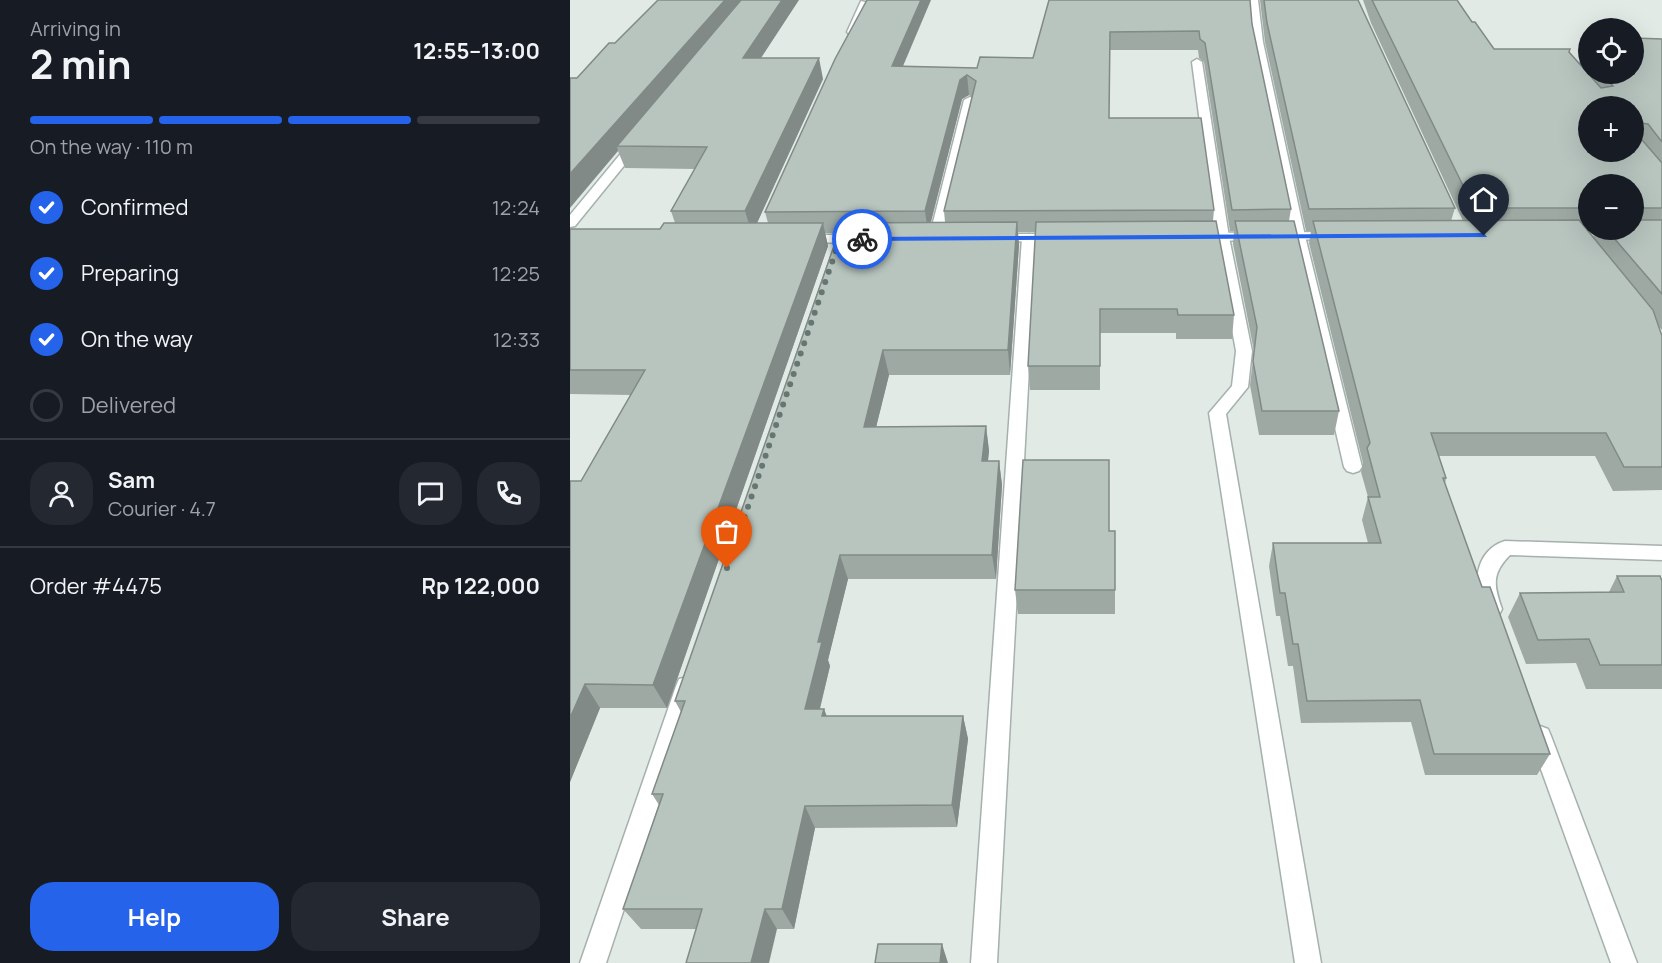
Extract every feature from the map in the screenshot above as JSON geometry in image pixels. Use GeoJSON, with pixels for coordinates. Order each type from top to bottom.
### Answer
{"type":"FeatureCollection","features":[{"type":"Feature","properties":{"kind":"street"},"geometry":{"type":"LineString","coordinates":[[1253,0],[1258,42],[1298,236],[1353,467]]}},
{"type":"Feature","properties":{"kind":"street"},"geometry":{"type":"LineString","coordinates":[[845,46],[864,3]]}},
{"type":"Feature","properties":{"kind":"street"},"geometry":{"type":"LineString","coordinates":[[1197,62],[1222,237],[1244,351],[1240,387],[1217,413],[1308,963]]}},
{"type":"Feature","properties":{"kind":"street"},"geometry":{"type":"LineString","coordinates":[[936,238],[970,100]]}},
{"type":"Feature","properties":{"kind":"street"},"geometry":{"type":"LineString","coordinates":[[570,224],[644,134]]}},
{"type":"Feature","properties":{"kind":"street"},"geometry":{"type":"LineString","coordinates":[[1176,237],[1345,236]]}},
{"type":"Feature","properties":{"kind":"street"},"geometry":{"type":"LineString","coordinates":[[982,238],[1074,238]]}},
{"type":"Feature","properties":{"kind":"street"},"geometry":{"type":"LineString","coordinates":[[984,963],[1029,238]]}},
{"type":"Feature","properties":{"kind":"street"},"geometry":{"type":"LineString","coordinates":[[794,239],[872,239]]}},
{"type":"Feature","properties":{"kind":"street"},"geometry":{"type":"LineString","coordinates":[[832,261],[840,239]]}},
{"type":"Feature","properties":{"kind":"street"},"geometry":{"type":"LineString","coordinates":[[1501,632],[1485,588],[1489,563],[1505,548],[1662,553]]}},
{"type":"Feature","properties":{"kind":"street"},"geometry":{"type":"LineString","coordinates":[[593,963],[694,664]]}},
{"type":"Feature","properties":{"kind":"street"},"geometry":{"type":"LineString","coordinates":[[1534,720],[1624,963]]}},
{"type":"Feature","properties":{"kind":"building"},"geometry":{"type":"Polygon","coordinates":[[[658,0],[725,0],[570,174],[570,78],[577,78],[609,43],[615,43],[658,0]]]}},
{"type":"Feature","properties":{"kind":"building"},"geometry":{"type":"Polygon","coordinates":[[[741,0],[782,0],[743,58],[819,58],[745,211],[671,211],[707,147],[617,146],[741,0]]]}},
{"type":"Feature","properties":{"kind":"building"},"geometry":{"type":"Polygon","coordinates":[[[867,0],[921,0],[892,66],[977,68],[980,57],[1033,58],[1049,0],[1250,0],[1252,24],[1291,209],[1232,210],[1205,43],[1200,39],[1199,31],[1110,32],[1109,118],[1201,118],[1214,210],[944,211],[976,81],[967,75],[960,80],[925,211],[765,212],[835,59],[867,0]]]}},
{"type":"Feature","properties":{"kind":"building"},"geometry":{"type":"Polygon","coordinates":[[[1264,0],[1358,0],[1455,208],[1309,209],[1267,23],[1264,0]]]}},
{"type":"Feature","properties":{"kind":"building"},"geometry":{"type":"Polygon","coordinates":[[[1372,0],[1457,0],[1494,49],[1570,49],[1569,52],[1578,62],[1578,84],[1597,84],[1601,88],[1613,86],[1611,84],[1644,84],[1644,38],[1662,39],[1662,142],[1648,124],[1644,123],[1644,96],[1578,96],[1578,162],[1644,162],[1644,142],[1662,163],[1662,208],[1644,208],[1644,174],[1578,174],[1578,208],[1474,208],[1372,0]]]}},
{"type":"Feature","properties":{"kind":"building"},"geometry":{"type":"Polygon","coordinates":[[[1578,220],[1578,240],[1595,240],[1653,310],[1662,336],[1662,467],[1624,467],[1606,433],[1431,433],[1446,478],[1443,478],[1482,587],[1490,587],[1550,754],[1434,754],[1420,700],[1307,701],[1298,644],[1293,644],[1285,593],[1280,593],[1273,543],[1381,543],[1368,497],[1380,497],[1367,448],[1370,443],[1313,221],[1578,220]]]}},
{"type":"Feature","properties":{"kind":"building"},"geometry":{"type":"Polygon","coordinates":[[[1644,220],[1662,220],[1662,294],[1616,240],[1644,240],[1644,220]]]}},
{"type":"Feature","properties":{"kind":"building"},"geometry":{"type":"Polygon","coordinates":[[[1216,221],[1234,315],[1178,315],[1177,309],[1100,309],[1100,366],[1028,366],[1036,222],[1216,221]]]}},
{"type":"Feature","properties":{"kind":"building"},"geometry":{"type":"Polygon","coordinates":[[[1235,221],[1294,221],[1339,411],[1262,411],[1253,361],[1257,327],[1235,221]]]}},
{"type":"Feature","properties":{"kind":"building"},"geometry":{"type":"Polygon","coordinates":[[[1017,222],[1008,350],[883,350],[864,427],[986,426],[982,461],[999,461],[992,555],[840,555],[818,642],[822,642],[805,709],[824,709],[822,716],[963,716],[952,805],[805,806],[782,909],[765,909],[751,963],[686,963],[702,909],[623,909],[663,794],[652,794],[685,701],[675,701],[842,223],[1017,222]]]}},
{"type":"Feature","properties":{"kind":"building"},"geometry":{"type":"Polygon","coordinates":[[[664,223],[823,223],[653,685],[585,684],[570,718],[570,481],[581,481],[645,370],[570,370],[570,229],[660,229],[664,223]]]}},
{"type":"Feature","properties":{"kind":"building"},"geometry":{"type":"Polygon","coordinates":[[[1023,460],[1109,460],[1109,531],[1115,531],[1115,590],[1015,590],[1023,460]]]}},
{"type":"Feature","properties":{"kind":"building"},"geometry":{"type":"Polygon","coordinates":[[[1617,576],[1660,576],[1662,581],[1662,665],[1600,665],[1589,639],[1538,640],[1520,593],[1624,592],[1617,576]]]}},
{"type":"Feature","properties":{"kind":"building"},"geometry":{"type":"Polygon","coordinates":[[[878,944],[942,944],[940,963],[875,963],[878,944]]]}},
{"type":"Feature","properties":{"kind":"way so far"},"geometry":{"type":"LineString","coordinates":[[727,568],[840,239],[862,239]]}},
{"type":"Feature","properties":{"kind":"route"},"geometry":{"type":"LineString","coordinates":[[862,239],[1484,236]]}}]}
